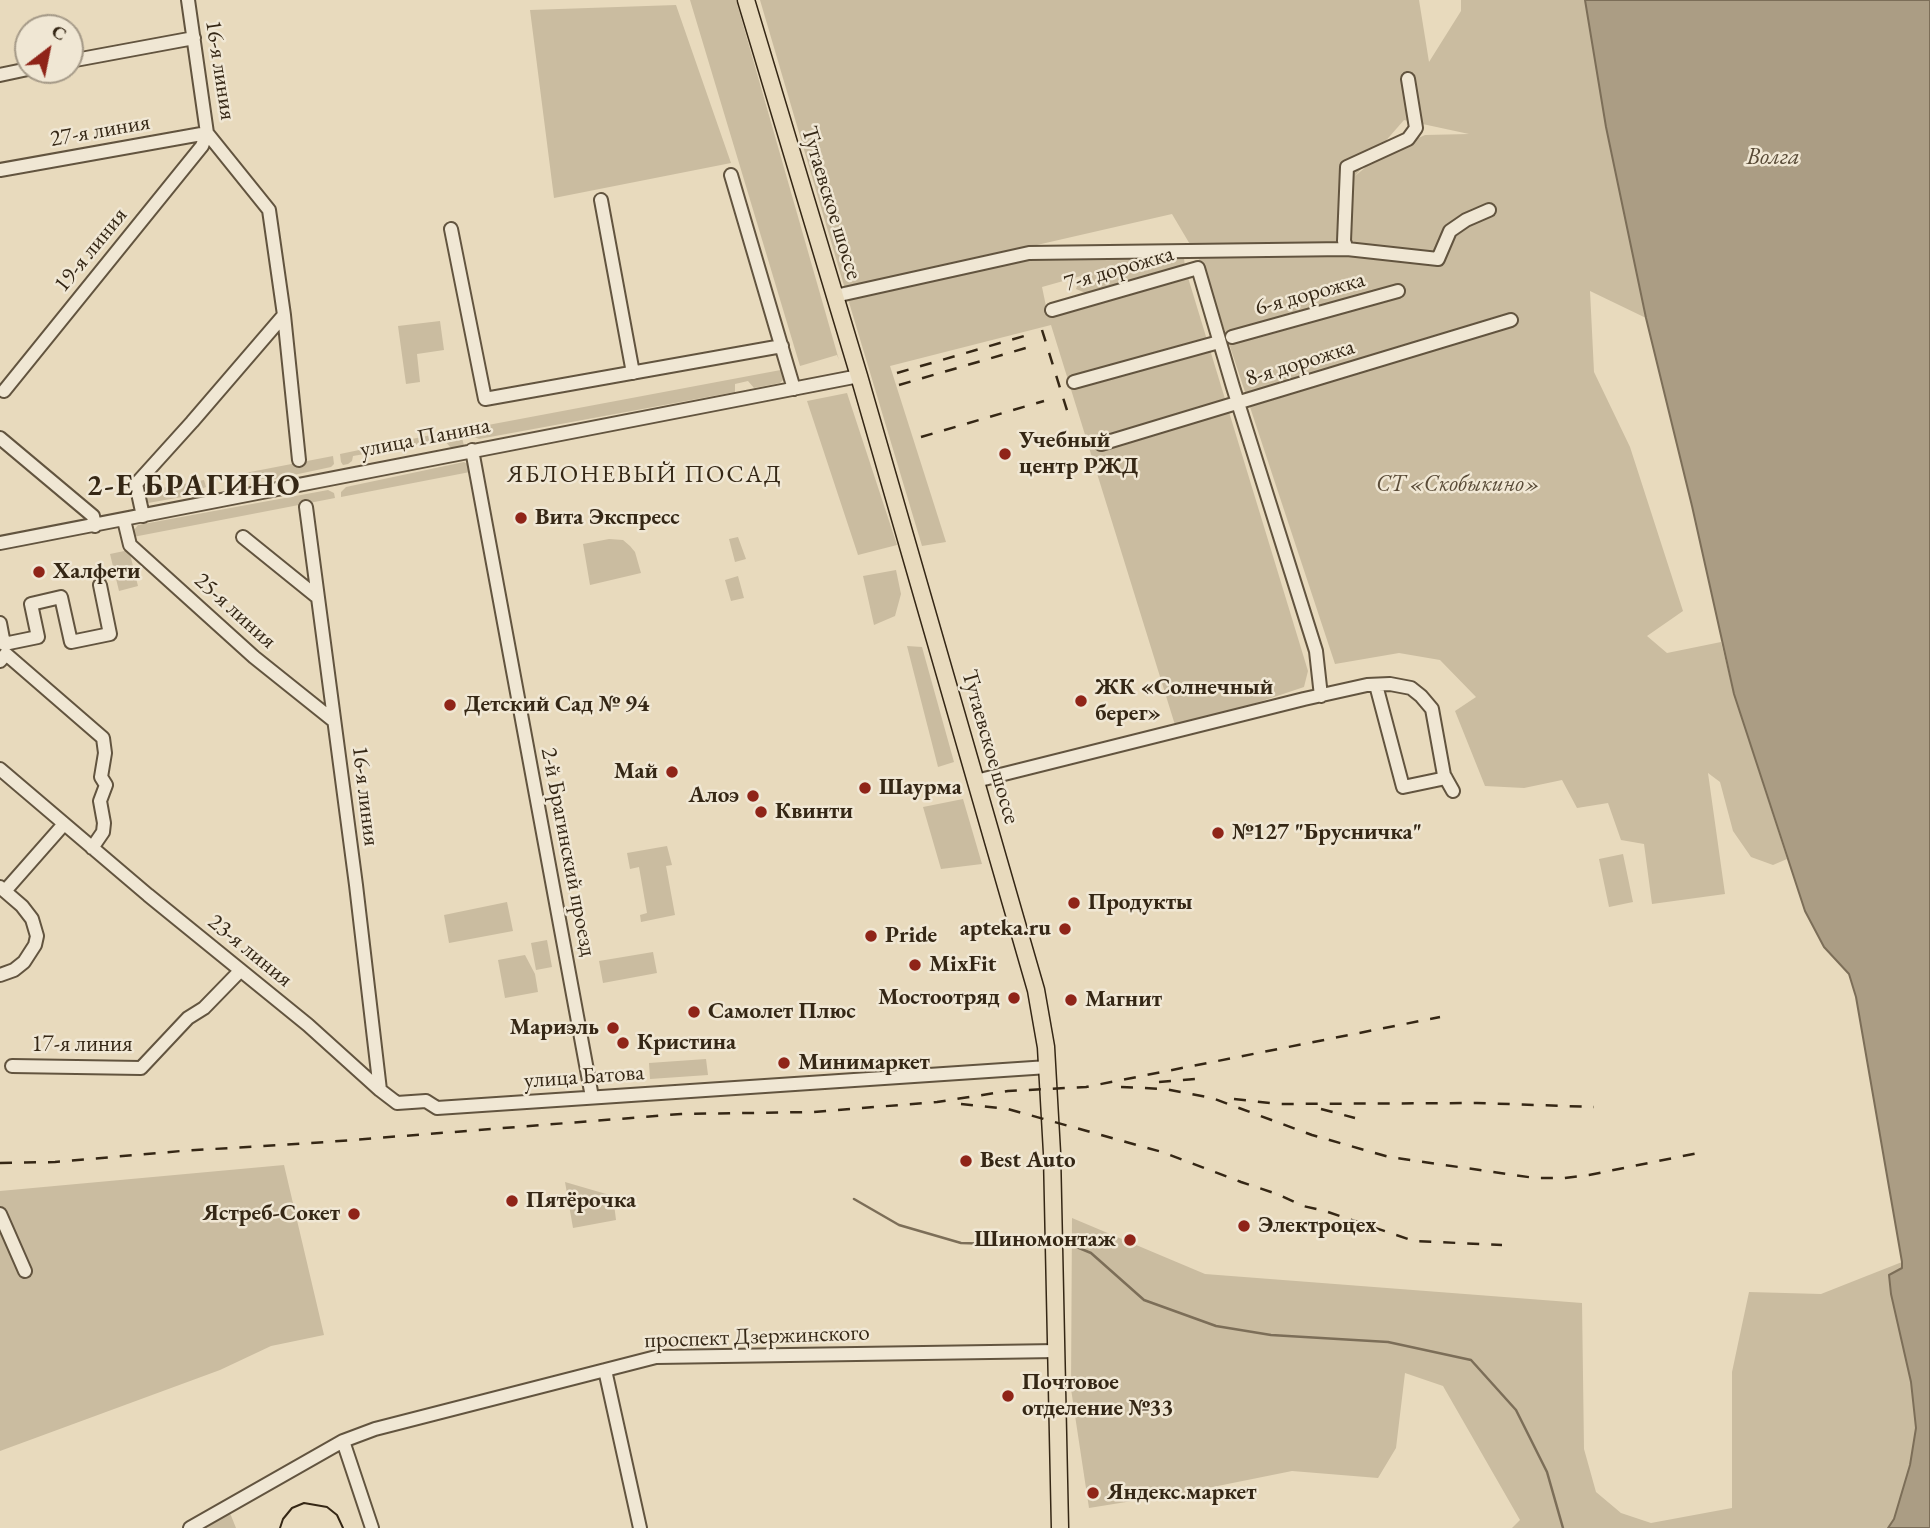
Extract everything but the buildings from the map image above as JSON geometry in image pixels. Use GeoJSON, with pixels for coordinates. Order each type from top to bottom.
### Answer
{"type":"FeatureCollection","features":[{"type":"Feature","properties":{"kind":"main road","name":"Тутаевское шоссе"},"geometry":{"type":"LineString","coordinates":[[746,0],[859,376],[1032,976],[1043,1025],[1048,1067],[1060,1528]]}},
{"type":"Feature","properties":{"kind":"street","name":"16-я линия"},"geometry":{"type":"LineString","coordinates":[[188,0],[207,133],[268,210],[284,315],[299,460]]}},
{"type":"Feature","properties":{"kind":"street"},"geometry":{"type":"LineString","coordinates":[[84,58],[194,38]]}},
{"type":"Feature","properties":{"kind":"street"},"geometry":{"type":"LineString","coordinates":[[1346,249],[1347,167],[1408,139],[1416,128],[1408,79]]}},
{"type":"Feature","properties":{"kind":"street","name":"27-я линия"},"geometry":{"type":"LineString","coordinates":[[0,170],[207,133]]}},
{"type":"Feature","properties":{"kind":"street","name":"19-я линия"},"geometry":{"type":"LineString","coordinates":[[4,391],[202,146],[207,133]]}},
{"type":"Feature","properties":{"kind":"street"},"geometry":{"type":"LineString","coordinates":[[731,176],[794,389]]}},
{"type":"Feature","properties":{"kind":"street"},"geometry":{"type":"LineString","coordinates":[[601,200],[634,373]]}},
{"type":"Feature","properties":{"kind":"street"},"geometry":{"type":"LineString","coordinates":[[835,296],[1029,253],[1346,249],[1438,259],[1450,231],[1489,210]]}},
{"type":"Feature","properties":{"kind":"street"},"geometry":{"type":"LineString","coordinates":[[451,229],[485,399],[782,346]]}},
{"type":"Feature","properties":{"kind":"street","name":"7-я дорожка"},"geometry":{"type":"LineString","coordinates":[[1052,310],[1198,268],[1219,342]]}},
{"type":"Feature","properties":{"kind":"street","name":"6-я дорожка"},"geometry":{"type":"LineString","coordinates":[[1233,337],[1398,291]]}},
{"type":"Feature","properties":{"kind":"street"},"geometry":{"type":"LineString","coordinates":[[143,516],[136,484],[284,315]]}},
{"type":"Feature","properties":{"kind":"street","name":"8-я дорожка"},"geometry":{"type":"LineString","coordinates":[[1101,444],[1510,320]]}},
{"type":"Feature","properties":{"kind":"street"},"geometry":{"type":"LineString","coordinates":[[1074,383],[1219,342],[1316,651],[1321,696]]}},
{"type":"Feature","properties":{"kind":"street","name":"улица Панина"},"geometry":{"type":"LineString","coordinates":[[0,543],[859,376]]}},
{"type":"Feature","properties":{"kind":"street"},"geometry":{"type":"LineString","coordinates":[[0,438],[93,516],[95,526]]}},
{"type":"Feature","properties":{"kind":"street","name":"2-й Брагинский проезд"},"geometry":{"type":"LineString","coordinates":[[472,450],[592,1097]]}},
{"type":"Feature","properties":{"kind":"street","name":"16-я линия"},"geometry":{"type":"LineString","coordinates":[[306,507],[380,1090]]}},
{"type":"Feature","properties":{"kind":"street","name":"25-я линия"},"geometry":{"type":"LineString","coordinates":[[124,520],[130,545],[254,657],[334,721]]}},
{"type":"Feature","properties":{"kind":"street"},"geometry":{"type":"LineString","coordinates":[[243,537],[316,596]]}},
{"type":"Feature","properties":{"kind":"street"},"geometry":{"type":"LineString","coordinates":[[0,623],[4,644],[38,637],[31,604],[61,597],[71,642],[110,634],[100,585]]}},
{"type":"Feature","properties":{"kind":"street"},"geometry":{"type":"LineString","coordinates":[[0,661],[6,654],[103,738],[105,753],[101,777],[106,786],[100,801],[104,823],[103,832],[92,848]]}},
{"type":"Feature","properties":{"kind":"street"},"geometry":{"type":"LineString","coordinates":[[976,781],[1321,696],[1377,685],[1410,688],[1422,696],[1432,709],[1446,778],[1453,791]]}},
{"type":"Feature","properties":{"kind":"street"},"geometry":{"type":"LineString","coordinates":[[1377,685],[1403,787],[1446,778]]}},
{"type":"Feature","properties":{"kind":"street","name":"23-я линия"},"geometry":{"type":"LineString","coordinates":[[0,769],[308,1025],[380,1090]]}},
{"type":"Feature","properties":{"kind":"street"},"geometry":{"type":"LineString","coordinates":[[0,975],[14,970],[24,962],[37,936],[35,926],[22,906],[2,889],[64,824]]}},
{"type":"Feature","properties":{"kind":"street","name":"17-я линия"},"geometry":{"type":"LineString","coordinates":[[12,1066],[141,1068],[188,1018],[204,1008],[240,971]]}},
{"type":"Feature","properties":{"kind":"street","name":"улица Батова"},"geometry":{"type":"LineString","coordinates":[[380,1090],[397,1103],[426,1101],[438,1108],[1048,1067]]}},
{"type":"Feature","properties":{"kind":"street"},"geometry":{"type":"LineString","coordinates":[[0,1214],[25,1271]]}},
{"type":"Feature","properties":{"kind":"street","name":"проспект Дзержинского"},"geometry":{"type":"LineString","coordinates":[[190,1528],[343,1441],[374,1429],[656,1357],[1057,1351]]}},
{"type":"Feature","properties":{"kind":"street"},"geometry":{"type":"LineString","coordinates":[[605,1370],[640,1528]]}},
{"type":"Feature","properties":{"kind":"street"},"geometry":{"type":"LineString","coordinates":[[343,1441],[372,1528]]}},
{"type":"Feature","properties":{"kind":"green space"},"geometry":{"type":"Polygon","coordinates":[[[690,0],[736,0],[839,360],[837,355],[800,366],[690,0]]]}},
{"type":"Feature","properties":{"kind":"green space","name":"СТ «Скобыкино»"},"geometry":{"type":"Polygon","coordinates":[[[760,0],[1419,0],[1429,62],[1461,11],[1461,0],[1585,0],[1606,127],[1646,318],[1590,291],[1594,372],[1630,447],[1683,611],[1647,636],[1667,653],[1721,642],[1734,694],[1787,859],[1773,865],[1751,857],[1733,831],[1720,782],[1708,773],[1725,894],[1652,904],[1644,844],[1621,840],[1608,803],[1577,808],[1562,780],[1524,788],[1485,786],[1455,711],[1476,697],[1440,660],[1399,653],[1335,664],[1204,268],[1172,214],[845,289],[760,0]],[[1404,120],[1355,176],[1379,156],[1425,135],[1469,134],[1404,120]]]}},
{"type":"Feature","properties":{"kind":"green space"},"geometry":{"type":"Polygon","coordinates":[[[676,5],[731,163],[554,198],[530,10],[676,5]]]}},
{"type":"Feature","properties":{"kind":"green space"},"geometry":{"type":"Polygon","coordinates":[[[1151,244],[1183,250],[1185,267],[1088,294],[1076,289],[1081,276],[1042,287],[1047,311],[1186,271],[1308,671],[1304,687],[1235,710],[1175,725],[1051,325],[890,366],[946,542],[922,546],[848,299],[1011,262],[1151,244]]]}},
{"type":"Feature","properties":{"kind":"green space"},"geometry":{"type":"Polygon","coordinates":[[[440,321],[444,350],[417,354],[420,382],[406,384],[398,326],[440,321]]]}},
{"type":"Feature","properties":{"kind":"green space"},"geometry":{"type":"Polygon","coordinates":[[[786,369],[785,378],[780,383],[754,388],[748,381],[735,384],[735,392],[479,439],[474,437],[472,428],[786,369]]]}},
{"type":"Feature","properties":{"kind":"green space"},"geometry":{"type":"Polygon","coordinates":[[[847,393],[897,545],[858,555],[807,401],[847,393]]]}},
{"type":"Feature","properties":{"kind":"green space"},"geometry":{"type":"Polygon","coordinates":[[[460,429],[464,446],[452,449],[444,440],[353,456],[348,464],[343,465],[341,462],[340,454],[460,429]]]}},
{"type":"Feature","properties":{"kind":"green space"},"geometry":{"type":"Polygon","coordinates":[[[333,456],[334,464],[331,467],[275,479],[245,479],[245,473],[333,456]]]}},
{"type":"Feature","properties":{"kind":"green space"},"geometry":{"type":"Polygon","coordinates":[[[464,462],[469,465],[470,472],[341,497],[341,492],[346,487],[464,462]]]}},
{"type":"Feature","properties":{"kind":"green space"},"geometry":{"type":"Polygon","coordinates":[[[204,480],[206,487],[182,497],[148,503],[144,500],[142,492],[204,480]]]}},
{"type":"Feature","properties":{"kind":"green space"},"geometry":{"type":"Polygon","coordinates":[[[328,490],[334,493],[335,498],[133,537],[138,525],[328,490]]]}},
{"type":"Feature","properties":{"kind":"green space"},"geometry":{"type":"Polygon","coordinates":[[[738,537],[746,559],[735,562],[729,539],[738,537]]]}},
{"type":"Feature","properties":{"kind":"green space"},"geometry":{"type":"Polygon","coordinates":[[[609,539],[623,540],[630,546],[635,552],[641,573],[590,585],[583,544],[609,539]]]}},
{"type":"Feature","properties":{"kind":"green space"},"geometry":{"type":"Polygon","coordinates":[[[129,550],[138,586],[119,591],[110,554],[129,550]]]}},
{"type":"Feature","properties":{"kind":"green space"},"geometry":{"type":"Polygon","coordinates":[[[896,570],[901,594],[895,616],[874,625],[863,576],[896,570]]]}},
{"type":"Feature","properties":{"kind":"green space"},"geometry":{"type":"Polygon","coordinates":[[[738,576],[744,598],[731,601],[725,580],[738,576]]]}},
{"type":"Feature","properties":{"kind":"green space"},"geometry":{"type":"Polygon","coordinates":[[[907,646],[922,647],[954,762],[938,767],[907,646]]]}},
{"type":"Feature","properties":{"kind":"green space"},"geometry":{"type":"Polygon","coordinates":[[[963,799],[982,864],[941,869],[923,807],[963,799]]]}},
{"type":"Feature","properties":{"kind":"green space"},"geometry":{"type":"Polygon","coordinates":[[[667,846],[672,865],[666,866],[675,915],[641,922],[640,915],[647,913],[639,867],[630,869],[627,853],[667,846]]]}},
{"type":"Feature","properties":{"kind":"green space"},"geometry":{"type":"Polygon","coordinates":[[[1623,854],[1633,902],[1609,907],[1599,859],[1623,854]]]}},
{"type":"Feature","properties":{"kind":"green space"},"geometry":{"type":"Polygon","coordinates":[[[507,902],[513,931],[449,943],[444,915],[507,902]]]}},
{"type":"Feature","properties":{"kind":"green space"},"geometry":{"type":"Polygon","coordinates":[[[547,940],[552,967],[536,970],[531,943],[547,940]]]}},
{"type":"Feature","properties":{"kind":"green space"},"geometry":{"type":"Polygon","coordinates":[[[653,952],[657,973],[603,983],[599,961],[653,952]]]}},
{"type":"Feature","properties":{"kind":"green space"},"geometry":{"type":"Polygon","coordinates":[[[525,955],[535,974],[538,992],[505,998],[498,960],[525,955]]]}},
{"type":"Feature","properties":{"kind":"green space"},"geometry":{"type":"Polygon","coordinates":[[[706,1059],[708,1075],[650,1079],[649,1063],[706,1059]]]}},
{"type":"Feature","properties":{"kind":"green space"},"geometry":{"type":"Polygon","coordinates":[[[284,1165],[324,1335],[271,1346],[220,1370],[0,1451],[0,1191],[284,1165]]]}},
{"type":"Feature","properties":{"kind":"green space"},"geometry":{"type":"Polygon","coordinates":[[[565,1182],[613,1196],[616,1220],[573,1228],[565,1182]]]}},
{"type":"Feature","properties":{"kind":"green space"},"geometry":{"type":"Polygon","coordinates":[[[1072,1218],[1205,1274],[1582,1303],[1584,1449],[1596,1492],[1621,1513],[1651,1523],[1732,1508],[1732,1372],[1749,1292],[1821,1294],[1902,1262],[1902,1268],[1889,1275],[1911,1382],[1916,1428],[1910,1465],[1894,1519],[1888,1528],[1512,1528],[1520,1520],[1443,1386],[1405,1373],[1396,1448],[1378,1478],[1292,1471],[1089,1508],[1071,1389],[1072,1218]]]}},
{"type":"Feature","properties":{"kind":"green space"},"geometry":{"type":"Polygon","coordinates":[[[230,1513],[236,1528],[203,1528],[230,1513]]]}},
{"type":"Feature","properties":{"kind":"water","name":"Волга"},"geometry":{"type":"Polygon","coordinates":[[[1585,0],[1930,0],[1930,1528],[1888,1528],[1894,1519],[1910,1465],[1916,1428],[1911,1382],[1889,1275],[1902,1268],[1902,1262],[1856,997],[1849,974],[1824,947],[1805,911],[1734,694],[1646,318],[1606,127],[1585,0]]]}},
{"type":"Feature","properties":{"kind":"waterway"},"geometry":{"type":"LineString","coordinates":[[854,1199],[899,1225],[961,1243],[1027,1245]]}},
{"type":"Feature","properties":{"kind":"waterway"},"geometry":{"type":"LineString","coordinates":[[1067,1243],[1091,1253],[1144,1300],[1216,1326],[1271,1335],[1388,1342],[1471,1360],[1516,1410],[1547,1472],[1563,1528]]}},
{"type":"Feature","properties":{"kind":"tram line"},"geometry":{"type":"LineString","coordinates":[[280,1528],[292,1508],[304,1503],[327,1507],[337,1515],[343,1528]]}},
{"type":"Feature","properties":{"kind":"railway"},"geometry":{"type":"LineString","coordinates":[[1042,330],[1070,420]]}},
{"type":"Feature","properties":{"kind":"railway"},"geometry":{"type":"LineString","coordinates":[[897,373],[1031,334]]}},
{"type":"Feature","properties":{"kind":"railway"},"geometry":{"type":"LineString","coordinates":[[899,385],[1036,345]]}},
{"type":"Feature","properties":{"kind":"railway"},"geometry":{"type":"LineString","coordinates":[[921,437],[1044,401]]}},
{"type":"Feature","properties":{"kind":"railway"},"geometry":{"type":"LineString","coordinates":[[0,1163],[55,1162],[681,1114],[813,1112],[937,1102],[1008,1091],[1086,1087],[1440,1017]]}},
{"type":"Feature","properties":{"kind":"railway"},"geometry":{"type":"LineString","coordinates":[[1159,1082],[1195,1079]]}},
{"type":"Feature","properties":{"kind":"railway"},"geometry":{"type":"LineString","coordinates":[[1121,1087],[1165,1089],[1212,1098],[1312,1135],[1389,1157],[1535,1178],[1589,1175],[1698,1153]]}},
{"type":"Feature","properties":{"kind":"railway"},"geometry":{"type":"LineString","coordinates":[[1234,1099],[1279,1104],[1477,1103],[1594,1107]]}},
{"type":"Feature","properties":{"kind":"railway"},"geometry":{"type":"LineString","coordinates":[[961,1104],[1008,1109],[1162,1152],[1303,1206],[1414,1241],[1502,1245]]}},
{"type":"Feature","properties":{"kind":"railway"},"geometry":{"type":"LineString","coordinates":[[1321,1109],[1355,1118]]}},
{"type":"Feature","properties":{"kind":"place","name":"Учебный центр РЖД"},"geometry":{"type":"Point","coordinates":[1005,454]}},
{"type":"Feature","properties":{"kind":"place","name":"Вита Экспресс"},"geometry":{"type":"Point","coordinates":[521,518]}},
{"type":"Feature","properties":{"kind":"place","name":"Халфети"},"geometry":{"type":"Point","coordinates":[39,572]}},
{"type":"Feature","properties":{"kind":"place","name":"ЖК «Солнечный берег»"},"geometry":{"type":"Point","coordinates":[1081,701]}},
{"type":"Feature","properties":{"kind":"place","name":"Детский Сад № 94"},"geometry":{"type":"Point","coordinates":[450,705]}},
{"type":"Feature","properties":{"kind":"place","name":"Май"},"geometry":{"type":"Point","coordinates":[672,772]}},
{"type":"Feature","properties":{"kind":"place","name":"Шаурма"},"geometry":{"type":"Point","coordinates":[865,788]}},
{"type":"Feature","properties":{"kind":"place","name":"Алоэ"},"geometry":{"type":"Point","coordinates":[753,796]}},
{"type":"Feature","properties":{"kind":"place","name":"Квинти"},"geometry":{"type":"Point","coordinates":[761,812]}},
{"type":"Feature","properties":{"kind":"place","name":"№127 \"Брусничка\""},"geometry":{"type":"Point","coordinates":[1218,833]}},
{"type":"Feature","properties":{"kind":"place","name":"Продукты"},"geometry":{"type":"Point","coordinates":[1074,903]}},
{"type":"Feature","properties":{"kind":"place","name":"apteka.ru"},"geometry":{"type":"Point","coordinates":[1065,929]}},
{"type":"Feature","properties":{"kind":"place","name":"Pride"},"geometry":{"type":"Point","coordinates":[871,936]}},
{"type":"Feature","properties":{"kind":"place","name":"MixFit"},"geometry":{"type":"Point","coordinates":[915,965]}},
{"type":"Feature","properties":{"kind":"place","name":"Мостоотряд"},"geometry":{"type":"Point","coordinates":[1014,998]}},
{"type":"Feature","properties":{"kind":"place","name":"Магнит"},"geometry":{"type":"Point","coordinates":[1071,1000]}},
{"type":"Feature","properties":{"kind":"place","name":"Самолет Плюс"},"geometry":{"type":"Point","coordinates":[694,1012]}},
{"type":"Feature","properties":{"kind":"place","name":"Мариэль"},"geometry":{"type":"Point","coordinates":[613,1028]}},
{"type":"Feature","properties":{"kind":"place","name":"Кристина"},"geometry":{"type":"Point","coordinates":[623,1043]}},
{"type":"Feature","properties":{"kind":"place","name":"Минимаркет"},"geometry":{"type":"Point","coordinates":[784,1063]}},
{"type":"Feature","properties":{"kind":"place","name":"Best Auto"},"geometry":{"type":"Point","coordinates":[966,1161]}},
{"type":"Feature","properties":{"kind":"place","name":"Пятёрочка"},"geometry":{"type":"Point","coordinates":[512,1201]}},
{"type":"Feature","properties":{"kind":"place","name":"Ястреб-Сокет"},"geometry":{"type":"Point","coordinates":[354,1214]}},
{"type":"Feature","properties":{"kind":"place","name":"Электроцех"},"geometry":{"type":"Point","coordinates":[1244,1226]}},
{"type":"Feature","properties":{"kind":"place","name":"Шиномонтаж"},"geometry":{"type":"Point","coordinates":[1130,1240]}},
{"type":"Feature","properties":{"kind":"place","name":"Почтовое отделение №33"},"geometry":{"type":"Point","coordinates":[1008,1396]}},
{"type":"Feature","properties":{"kind":"place","name":"Яндекс.маркет"},"geometry":{"type":"Point","coordinates":[1093,1493]}},
{"type":"Feature","properties":{"kind":"district","name":"ЯБЛОНЕВЫЙ ПОСАД"},"geometry":{"type":"Point","coordinates":[645,475]}},
{"type":"Feature","properties":{"kind":"district","name":"2-Е БРАГИНО"},"geometry":{"type":"Point","coordinates":[194,487]}}]}
